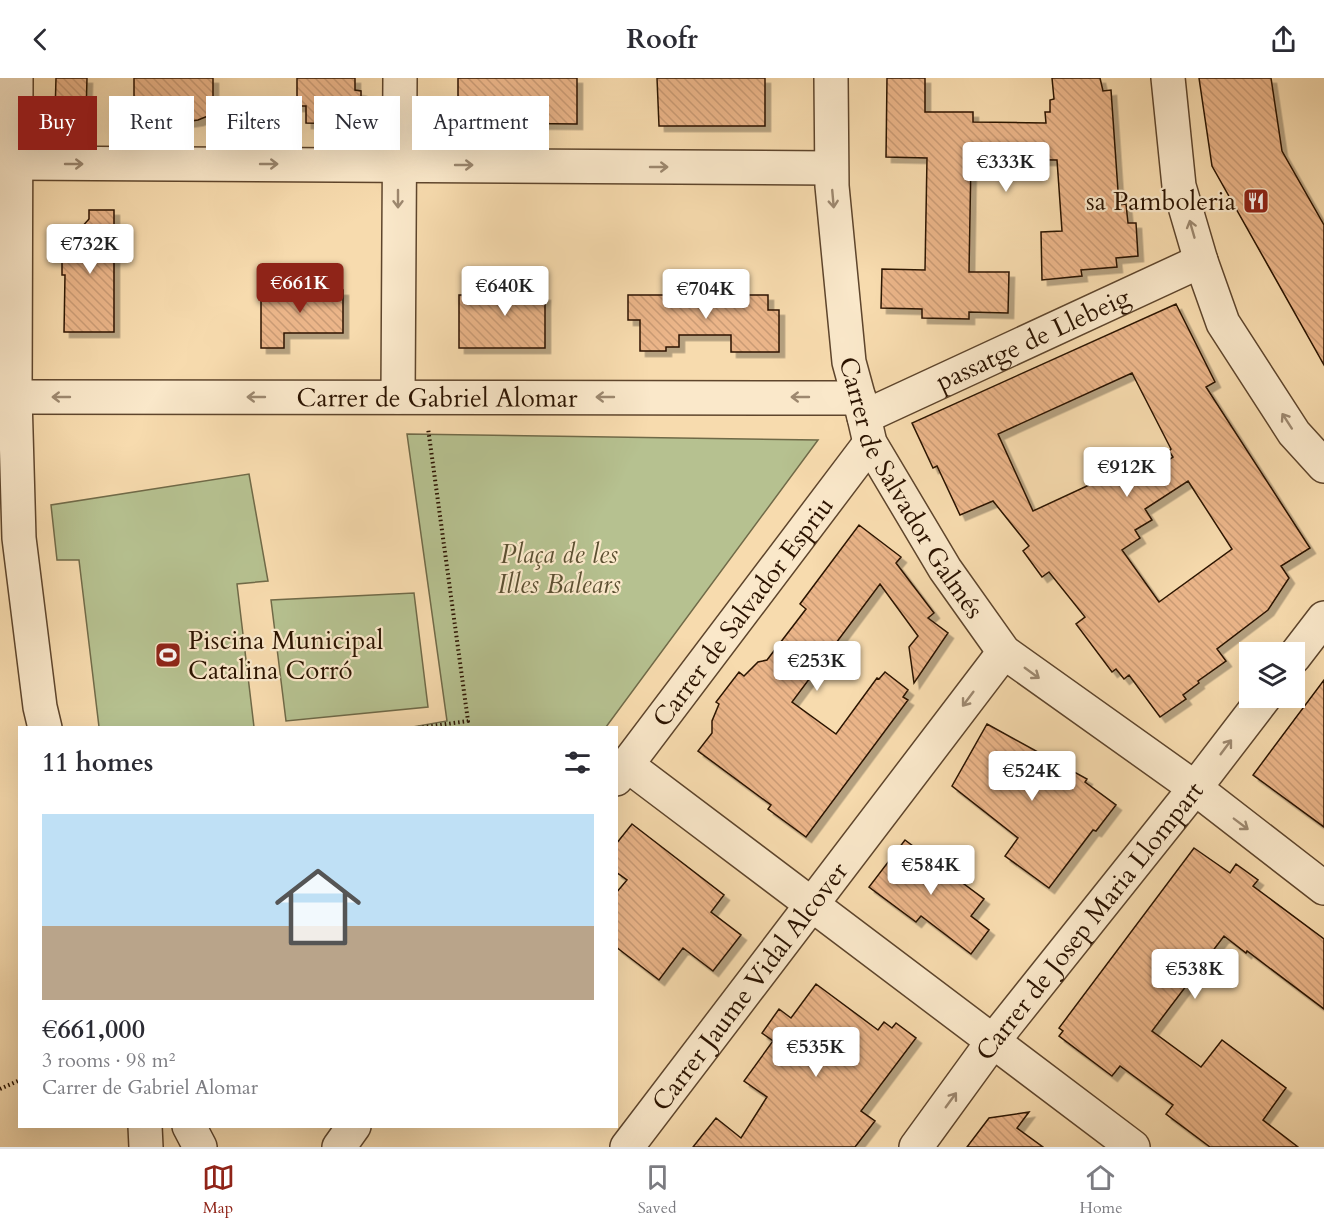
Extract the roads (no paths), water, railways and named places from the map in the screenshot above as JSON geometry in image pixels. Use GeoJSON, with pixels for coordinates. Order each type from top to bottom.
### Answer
{"type":"FeatureCollection","features":[{"type":"Feature","properties":{"kind":"street"},"geometry":{"type":"LineString","coordinates":[[16,78],[16,163],[8,349],[15,397],[19,538],[40,707],[45,726]]}},
{"type":"Feature","properties":{"kind":"street"},"geometry":{"type":"LineString","coordinates":[[400,78],[398,165],[411,397]]}},
{"type":"Feature","properties":{"kind":"street","name":"Carrer de Salvador Galmés"},"geometry":{"type":"LineString","coordinates":[[831,78],[831,168],[849,362],[864,420],[945,569],[1004,652],[1195,788],[1324,888]]}},
{"type":"Feature","properties":{"kind":"street"},"geometry":{"type":"LineString","coordinates":[[1168,78],[1179,186],[1201,261],[1223,323],[1294,433],[1324,466]]}},
{"type":"Feature","properties":{"kind":"street"},"geometry":{"type":"LineString","coordinates":[[16,163],[831,168]]}},
{"type":"Feature","properties":{"kind":"street","name":"passatge de Llebeig"},"geometry":{"type":"LineString","coordinates":[[864,420],[1201,261]]}},
{"type":"Feature","properties":{"kind":"street","name":"Carrer de Gabriel Alomar"},"geometry":{"type":"LineString","coordinates":[[15,397],[411,397],[864,420]]}},
{"type":"Feature","properties":{"kind":"street","name":"Carrer de Salvador Espriu"},"geometry":{"type":"LineString","coordinates":[[622,772],[864,420]]}},
{"type":"Feature","properties":{"kind":"street"},"geometry":{"type":"LineString","coordinates":[[1305,643],[1324,618]]}},
{"type":"Feature","properties":{"kind":"street","name":"Carrer Jaume Vidal Alcover"},"geometry":{"type":"LineString","coordinates":[[627,1147],[1004,652]]}},
{"type":"Feature","properties":{"kind":"street","name":"Carrer de Josep Maria Llompart"},"geometry":{"type":"LineString","coordinates":[[916,1147],[993,1041],[1256,708]]}},
{"type":"Feature","properties":{"kind":"street"},"geometry":{"type":"LineString","coordinates":[[622,772],[812,904],[1133,1147]]}},
{"type":"Feature","properties":{"kind":"street"},"geometry":{"type":"LineString","coordinates":[[145,1128],[146,1147]]}},
{"type":"Feature","properties":{"kind":"street"},"geometry":{"type":"LineString","coordinates":[[190,1128],[200,1147]]}},
{"type":"Feature","properties":{"kind":"street"},"geometry":{"type":"LineString","coordinates":[[339,1147],[353,1128]]}},
{"type":"Feature","properties":{"kind":"place","name":"sa Pamboleria"},"geometry":{"type":"Point","coordinates":[1256,201]}},
{"type":"Feature","properties":{"kind":"place","name":"Piscina Municipal Catalina Corró"},"geometry":{"type":"Point","coordinates":[168,655]}},
{"type":"Feature","properties":{"kind":"park label","name":"Plaça de les Illes Balears"},"geometry":{"type":"Point","coordinates":[559,569]}}]}
